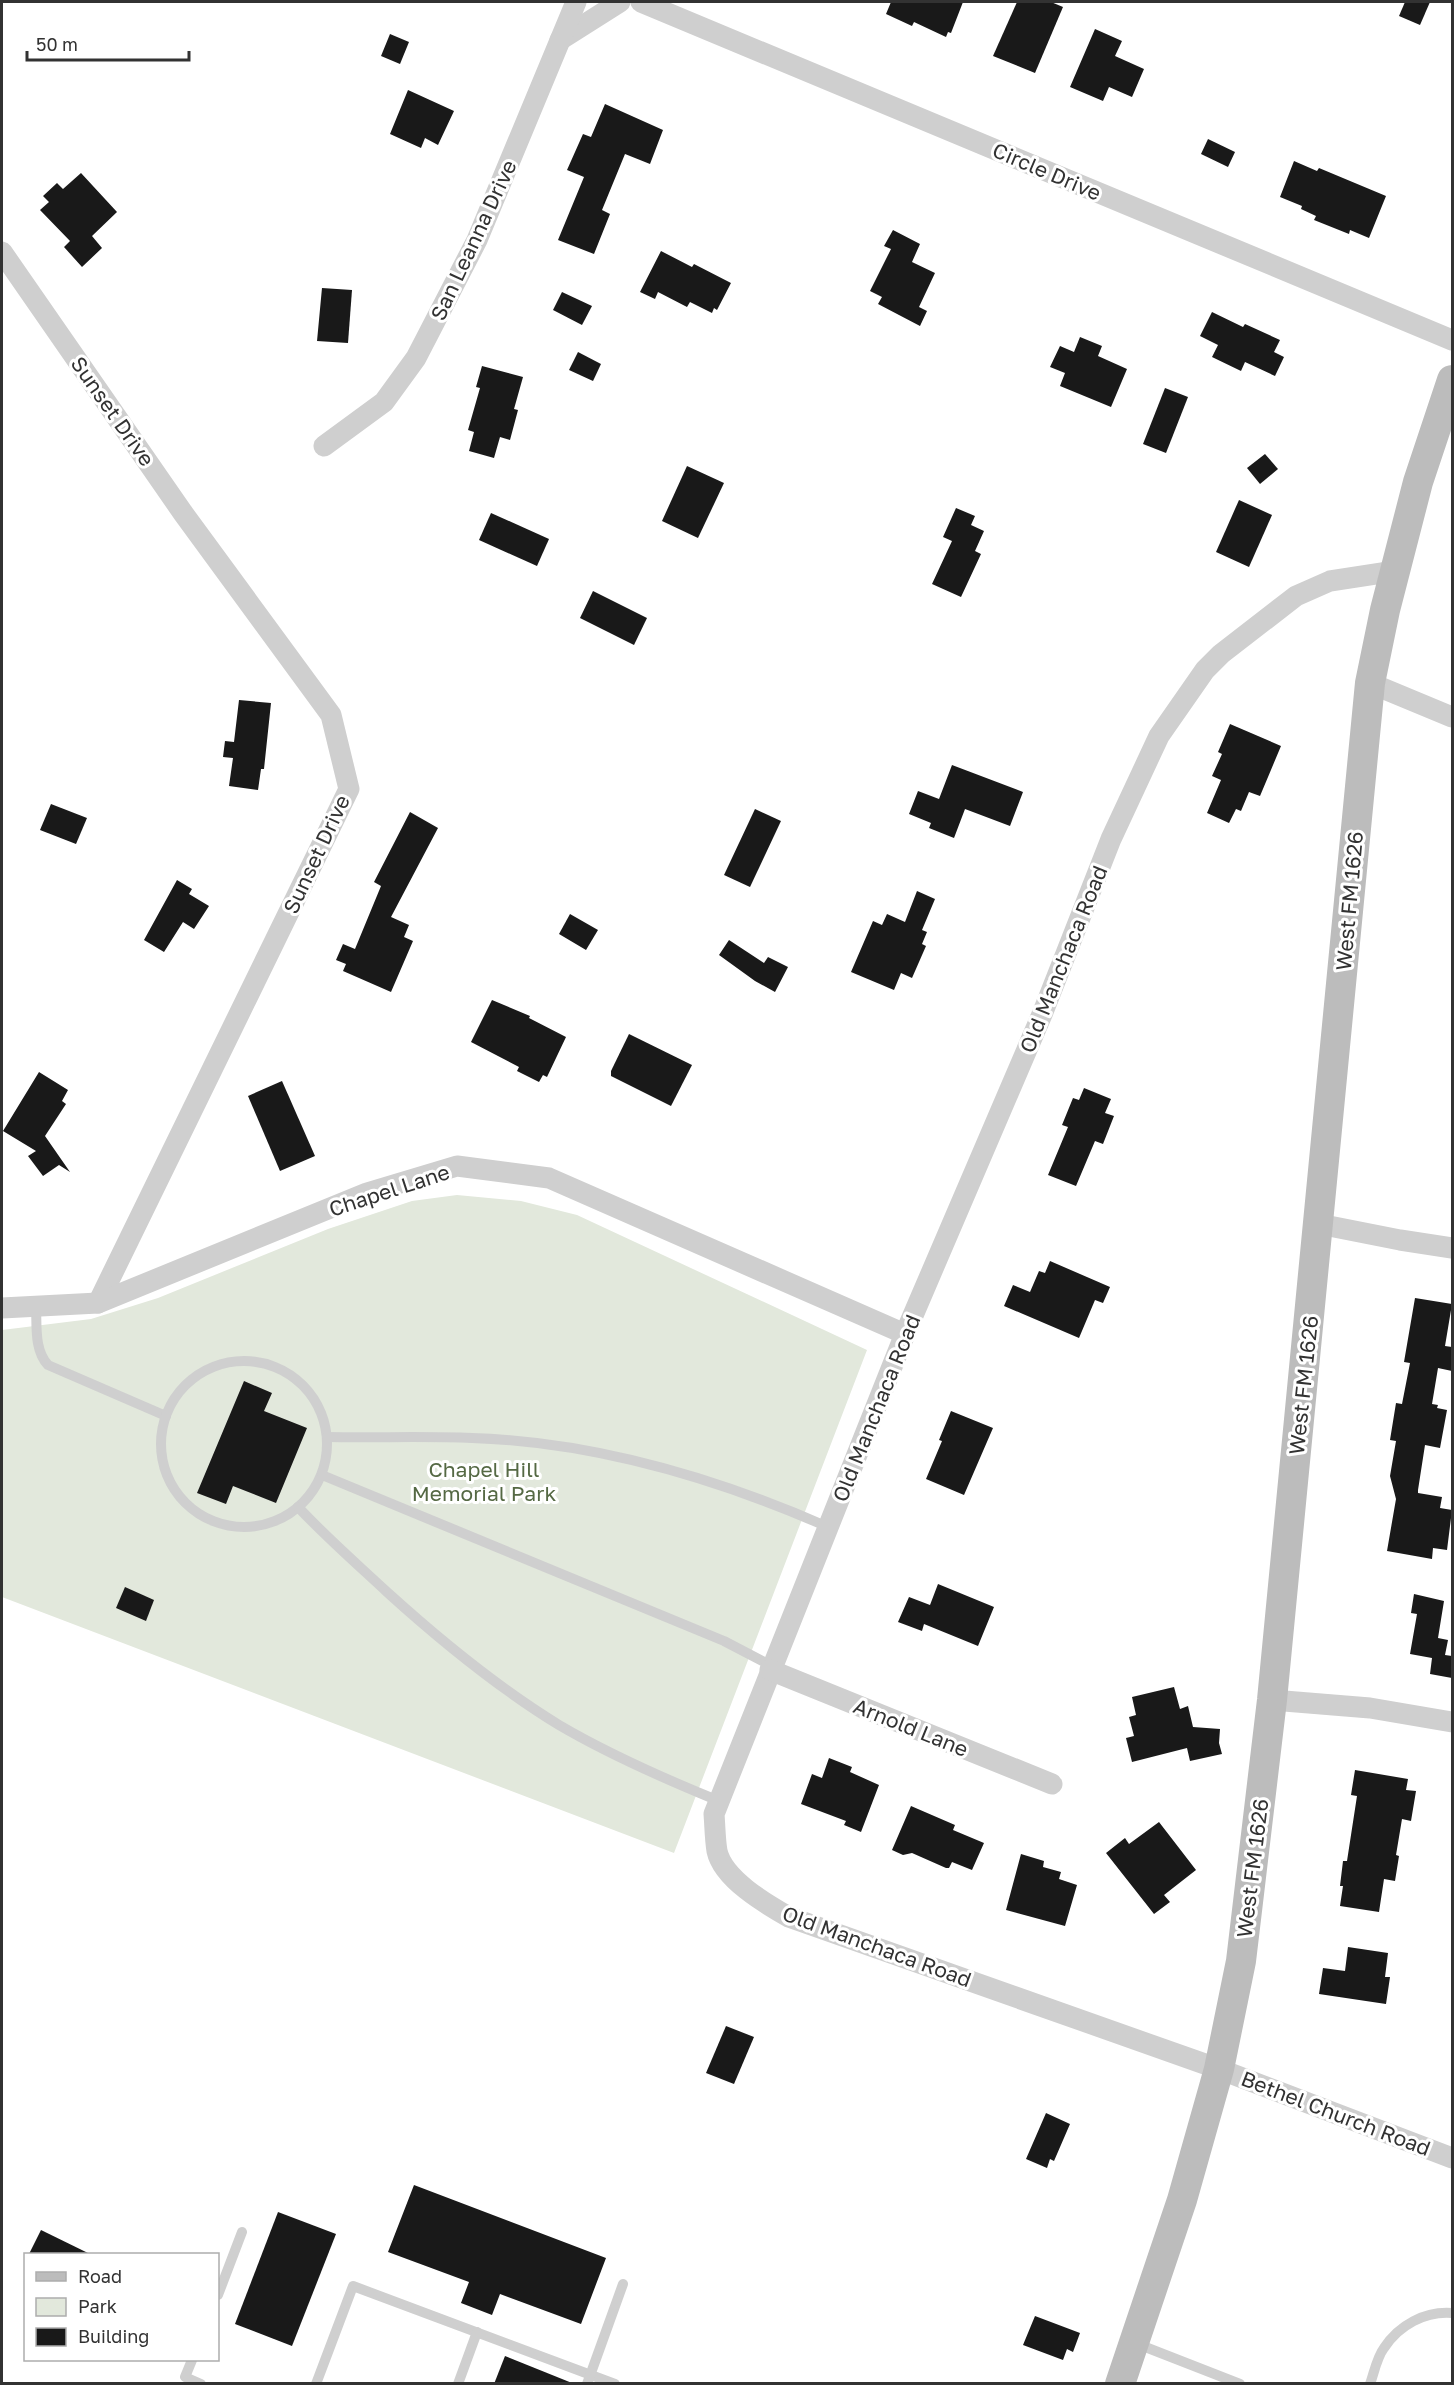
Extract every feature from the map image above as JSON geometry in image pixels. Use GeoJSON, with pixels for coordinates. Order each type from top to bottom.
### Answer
{"type":"FeatureCollection","features":[{"type":"Feature","properties":{"kind":"main road","name":"West FM 1626"},"geometry":{"type":"LineString","coordinates":[[1120,2384],[1182,2200],[1219,2069],[1241,1961],[1272,1700],[1370,683],[1418,482],[1452,380]]}},
{"type":"Feature","properties":{"kind":"street","name":"San Leanna Drive"},"geometry":{"type":"LineString","coordinates":[[324,446],[384,402],[416,358],[477,240],[576,2]]}},
{"type":"Feature","properties":{"kind":"street"},"geometry":{"type":"LineString","coordinates":[[560,40],[620,2]]}},
{"type":"Feature","properties":{"kind":"street","name":"Circle Drive"},"geometry":{"type":"LineString","coordinates":[[641,2],[1452,340]]}},
{"type":"Feature","properties":{"kind":"street","name":"Sunset Drive"},"geometry":{"type":"LineString","coordinates":[[2,252],[183,513],[331,715],[349,789],[98,1303]]}},
{"type":"Feature","properties":{"kind":"street","name":"Old Manchaca Road"},"geometry":{"type":"LineString","coordinates":[[1219,2069],[789,1917],[764,1903],[731,1875],[718,1853],[714,1814],[905,1334],[1043,1012],[1111,839],[1159,736],[1205,670],[1221,654],[1296,596],[1330,581],[1395,571]]}},
{"type":"Feature","properties":{"kind":"street"},"geometry":{"type":"LineString","coordinates":[[1370,683],[1452,717]]}},
{"type":"Feature","properties":{"kind":"street","name":"Chapel Lane"},"geometry":{"type":"LineString","coordinates":[[2,1308],[98,1303],[368,1193],[457,1167],[549,1178],[905,1334]]}},
{"type":"Feature","properties":{"kind":"street"},"geometry":{"type":"LineString","coordinates":[[1319,1224],[1452,1248]]}},
{"type":"Feature","properties":{"kind":"street","name":"Arnold Lane"},"geometry":{"type":"LineString","coordinates":[[771,1668],[1052,1784]]}},
{"type":"Feature","properties":{"kind":"street"},"geometry":{"type":"LineString","coordinates":[[1272,1700],[1370,1708],[1452,1722]]}},
{"type":"Feature","properties":{"kind":"street","name":"Bethel Church Road"},"geometry":{"type":"LineString","coordinates":[[1219,2069],[1452,2158]]}},
{"type":"Feature","properties":{"kind":"lane"},"geometry":{"type":"LineString","coordinates":[[36,1306],[38,1349],[42,1359],[48,1365],[166,1416]]}},
{"type":"Feature","properties":{"kind":"lane"},"geometry":{"type":"LineString","coordinates":[[241,1360],[269,1363],[293,1376],[313,1395],[325,1420],[327,1437],[328,1448],[322,1475],[308,1499],[286,1517],[261,1526],[233,1528],[207,1520],[185,1504],[169,1481],[161,1455],[162,1427],[172,1401],[190,1380],[214,1366],[241,1360]]}},
{"type":"Feature","properties":{"kind":"lane"},"geometry":{"type":"LineString","coordinates":[[327,1437],[473,1438],[528,1442],[596,1451],[732,1488],[828,1527]]}},
{"type":"Feature","properties":{"kind":"lane"},"geometry":{"type":"LineString","coordinates":[[322,1475],[724,1641],[771,1668]]}},
{"type":"Feature","properties":{"kind":"lane"},"geometry":{"type":"LineString","coordinates":[[298,1507],[326,1536],[454,1651],[522,1702],[649,1772],[719,1801]]}},
{"type":"Feature","properties":{"kind":"lane"},"geometry":{"type":"LineString","coordinates":[[219,2292],[242,2232]]}},
{"type":"Feature","properties":{"kind":"lane"},"geometry":{"type":"LineString","coordinates":[[589,2379],[623,2284]]}},
{"type":"Feature","properties":{"kind":"lane"},"geometry":{"type":"LineString","coordinates":[[316,2384],[353,2286],[477,2332],[589,2379],[615,2384]]}},
{"type":"Feature","properties":{"kind":"lane"},"geometry":{"type":"LineString","coordinates":[[1370,2384],[1383,2349],[1407,2324],[1438,2312],[1452,2313]]}},
{"type":"Feature","properties":{"kind":"lane"},"geometry":{"type":"LineString","coordinates":[[458,2384],[477,2332]]}},
{"type":"Feature","properties":{"kind":"lane"},"geometry":{"type":"LineString","coordinates":[[1134,2343],[1240,2384]]}},
{"type":"Feature","properties":{"kind":"lane"},"geometry":{"type":"LineString","coordinates":[[192,2361],[185,2377],[201,2384]]}},
{"type":"Feature","properties":{"kind":"green space","name":"Chapel Hill Memorial Park"},"geometry":{"type":"Polygon","coordinates":[[[457,1195],[521,1201],[577,1215],[867,1350],[674,1853],[2,1597],[2,1330],[91,1319],[158,1298],[328,1229],[412,1201],[457,1195]]]}},
{"type":"Feature","properties":{"kind":"building"},"geometry":{"type":"Polygon","coordinates":[[[891,2],[963,2],[951,33],[948,32],[946,37],[914,22],[912,26],[886,14],[891,2]]]}},
{"type":"Feature","properties":{"kind":"building"},"geometry":{"type":"Polygon","coordinates":[[[1017,2],[1051,2],[1063,7],[1035,73],[993,56],[1017,2]]]}},
{"type":"Feature","properties":{"kind":"building"},"geometry":{"type":"Polygon","coordinates":[[[1405,2],[1430,2],[1420,25],[1399,16],[1405,2]]]}},
{"type":"Feature","properties":{"kind":"building"},"geometry":{"type":"Polygon","coordinates":[[[1095,29],[1122,41],[1115,56],[1144,69],[1132,97],[1109,87],[1103,101],[1070,87],[1095,29]]]}},
{"type":"Feature","properties":{"kind":"building"},"geometry":{"type":"Polygon","coordinates":[[[390,34],[409,42],[400,64],[381,56],[390,34]]]}},
{"type":"Feature","properties":{"kind":"building"},"geometry":{"type":"Polygon","coordinates":[[[408,90],[454,111],[438,145],[425,138],[421,148],[390,134],[408,90]]]}},
{"type":"Feature","properties":{"kind":"building"},"geometry":{"type":"Polygon","coordinates":[[[605,104],[663,130],[650,164],[625,154],[602,210],[610,214],[594,254],[558,240],[584,177],[567,170],[583,134],[591,137],[605,104]]]}},
{"type":"Feature","properties":{"kind":"building"},"geometry":{"type":"Polygon","coordinates":[[[1208,139],[1235,152],[1228,167],[1201,154],[1208,139]]]}},
{"type":"Feature","properties":{"kind":"building"},"geometry":{"type":"Polygon","coordinates":[[[1294,161],[1317,171],[1319,168],[1386,196],[1369,238],[1350,230],[1349,234],[1314,220],[1316,216],[1301,209],[1302,206],[1280,197],[1294,161]]]}},
{"type":"Feature","properties":{"kind":"building"},"geometry":{"type":"Polygon","coordinates":[[[81,173],[117,212],[92,236],[102,248],[82,267],[64,247],[70,241],[40,210],[49,202],[43,196],[57,183],[63,189],[81,173]]]}},
{"type":"Feature","properties":{"kind":"building"},"geometry":{"type":"Polygon","coordinates":[[[893,230],[920,244],[912,262],[935,273],[919,307],[927,311],[920,326],[878,304],[882,297],[870,291],[891,249],[884,246],[893,230]]]}},
{"type":"Feature","properties":{"kind":"building"},"geometry":{"type":"Polygon","coordinates":[[[661,251],[692,267],[694,264],[731,283],[717,310],[714,308],[712,313],[690,302],[687,307],[658,292],[655,299],[640,292],[661,251]]]}},
{"type":"Feature","properties":{"kind":"building"},"geometry":{"type":"Polygon","coordinates":[[[322,288],[352,290],[348,343],[317,341],[322,288]]]}},
{"type":"Feature","properties":{"kind":"building"},"geometry":{"type":"Polygon","coordinates":[[[562,292],[592,306],[582,325],[553,310],[562,292]]]}},
{"type":"Feature","properties":{"kind":"building"},"geometry":{"type":"Polygon","coordinates":[[[1212,312],[1243,327],[1245,324],[1280,340],[1274,352],[1284,357],[1275,376],[1245,362],[1241,371],[1212,357],[1218,345],[1200,336],[1212,312]]]}},
{"type":"Feature","properties":{"kind":"building"},"geometry":{"type":"Polygon","coordinates":[[[1080,337],[1102,346],[1098,356],[1127,369],[1111,407],[1060,386],[1065,373],[1050,367],[1060,346],[1074,352],[1080,337]]]}},
{"type":"Feature","properties":{"kind":"building"},"geometry":{"type":"Polygon","coordinates":[[[578,352],[601,364],[593,381],[569,370],[578,352]]]}},
{"type":"Feature","properties":{"kind":"building"},"geometry":{"type":"Polygon","coordinates":[[[482,366],[523,377],[514,409],[518,410],[510,440],[500,437],[494,458],[469,451],[474,432],[468,430],[480,388],[476,387],[482,366]]]}},
{"type":"Feature","properties":{"kind":"building"},"geometry":{"type":"Polygon","coordinates":[[[1165,388],[1188,397],[1166,453],[1143,444],[1165,388]]]}},
{"type":"Feature","properties":{"kind":"building"},"geometry":{"type":"Polygon","coordinates":[[[1265,454],[1278,469],[1260,484],[1247,468],[1265,454]]]}},
{"type":"Feature","properties":{"kind":"building"},"geometry":{"type":"Polygon","coordinates":[[[687,466],[724,483],[698,538],[662,521],[687,466]]]}},
{"type":"Feature","properties":{"kind":"building"},"geometry":{"type":"Polygon","coordinates":[[[1239,500],[1272,515],[1249,567],[1216,552],[1239,500]]]}},
{"type":"Feature","properties":{"kind":"building"},"geometry":{"type":"Polygon","coordinates":[[[956,508],[975,516],[971,525],[984,531],[975,551],[981,554],[961,597],[932,584],[952,541],[943,537],[956,508]]]}},
{"type":"Feature","properties":{"kind":"building"},"geometry":{"type":"Polygon","coordinates":[[[491,513],[549,539],[537,566],[479,540],[491,513]]]}},
{"type":"Feature","properties":{"kind":"building"},"geometry":{"type":"Polygon","coordinates":[[[593,591],[647,618],[634,645],[580,618],[593,591]]]}},
{"type":"Feature","properties":{"kind":"building"},"geometry":{"type":"Polygon","coordinates":[[[239,700],[271,703],[264,769],[261,769],[258,790],[229,786],[233,758],[223,757],[225,741],[234,742],[239,700]]]}},
{"type":"Feature","properties":{"kind":"building"},"geometry":{"type":"Polygon","coordinates":[[[1230,724],[1281,746],[1260,796],[1249,792],[1241,811],[1236,809],[1229,823],[1207,813],[1221,780],[1212,776],[1222,754],[1218,752],[1230,724]]]}},
{"type":"Feature","properties":{"kind":"building"},"geometry":{"type":"Polygon","coordinates":[[[952,765],[1023,792],[1010,826],[965,809],[954,838],[929,828],[931,823],[909,814],[918,791],[939,799],[952,765]]]}},
{"type":"Feature","properties":{"kind":"building"},"geometry":{"type":"Polygon","coordinates":[[[51,804],[87,818],[76,844],[40,830],[51,804]]]}},
{"type":"Feature","properties":{"kind":"building"},"geometry":{"type":"Polygon","coordinates":[[[755,809],[781,821],[750,887],[724,875],[755,809]]]}},
{"type":"Feature","properties":{"kind":"building"},"geometry":{"type":"Polygon","coordinates":[[[410,812],[438,828],[391,917],[409,925],[404,937],[413,941],[391,992],[343,971],[346,964],[336,960],[343,944],[355,949],[381,886],[374,882],[410,812]]]}},
{"type":"Feature","properties":{"kind":"building"},"geometry":{"type":"Polygon","coordinates":[[[177,880],[192,889],[189,894],[209,906],[194,929],[183,922],[164,952],[144,940],[177,880]]]}},
{"type":"Feature","properties":{"kind":"building"},"geometry":{"type":"Polygon","coordinates":[[[917,891],[935,899],[922,930],[927,932],[922,944],[926,946],[912,978],[901,973],[894,990],[851,972],[873,921],[882,925],[887,914],[905,922],[917,891]]]}},
{"type":"Feature","properties":{"kind":"building"},"geometry":{"type":"Polygon","coordinates":[[[570,914],[598,930],[586,950],[559,934],[570,914]]]}},
{"type":"Feature","properties":{"kind":"building"},"geometry":{"type":"Polygon","coordinates":[[[729,940],[764,963],[768,957],[788,967],[775,992],[755,981],[719,955],[729,940]]]}},
{"type":"Feature","properties":{"kind":"building"},"geometry":{"type":"Polygon","coordinates":[[[492,1000],[530,1016],[529,1018],[566,1037],[547,1077],[543,1075],[539,1082],[517,1071],[519,1067],[471,1042],[492,1000]]]}},
{"type":"Feature","properties":{"kind":"building"},"geometry":{"type":"Polygon","coordinates":[[[629,1034],[692,1065],[671,1106],[611,1076],[611,1071],[629,1034]]]}},
{"type":"Feature","properties":{"kind":"building"},"geometry":{"type":"Polygon","coordinates":[[[39,1072],[68,1090],[62,1101],[66,1104],[45,1136],[70,1172],[59,1165],[43,1176],[28,1156],[36,1151],[3,1131],[39,1072]]]}},
{"type":"Feature","properties":{"kind":"building"},"geometry":{"type":"Polygon","coordinates":[[[282,1081],[315,1156],[280,1171],[248,1096],[282,1081]]]}},
{"type":"Feature","properties":{"kind":"building"},"geometry":{"type":"Polygon","coordinates":[[[1084,1088],[1111,1099],[1105,1113],[1114,1116],[1103,1144],[1095,1141],[1076,1186],[1048,1175],[1068,1127],[1062,1125],[1073,1098],[1079,1100],[1084,1088]]]}},
{"type":"Feature","properties":{"kind":"building"},"geometry":{"type":"Polygon","coordinates":[[[1050,1261],[1110,1287],[1103,1303],[1095,1300],[1079,1338],[1004,1306],[1013,1285],[1030,1292],[1039,1271],[1045,1273],[1050,1261]]]}},
{"type":"Feature","properties":{"kind":"building"},"geometry":{"type":"Polygon","coordinates":[[[1415,1298],[1452,1304],[1445,1346],[1452,1347],[1452,1371],[1438,1368],[1432,1404],[1438,1405],[1437,1408],[1447,1410],[1440,1448],[1425,1445],[1418,1490],[1418,1493],[1442,1497],[1440,1508],[1452,1510],[1447,1550],[1433,1548],[1432,1559],[1387,1551],[1396,1499],[1390,1476],[1396,1441],[1390,1440],[1396,1403],[1402,1404],[1410,1363],[1404,1362],[1415,1298]]]}},
{"type":"Feature","properties":{"kind":"building"},"geometry":{"type":"Polygon","coordinates":[[[244,1381],[272,1393],[264,1411],[307,1428],[276,1503],[233,1486],[226,1504],[197,1493],[244,1381]]]}},
{"type":"Feature","properties":{"kind":"building"},"geometry":{"type":"Polygon","coordinates":[[[951,1411],[993,1428],[964,1495],[926,1479],[942,1441],[939,1440],[951,1411]]]}},
{"type":"Feature","properties":{"kind":"building"},"geometry":{"type":"Polygon","coordinates":[[[938,1584],[994,1607],[978,1646],[924,1624],[922,1631],[898,1622],[909,1597],[930,1605],[938,1584]]]}},
{"type":"Feature","properties":{"kind":"building"},"geometry":{"type":"Polygon","coordinates":[[[125,1587],[154,1600],[146,1621],[116,1608],[125,1587]]]}},
{"type":"Feature","properties":{"kind":"building"},"geometry":{"type":"Polygon","coordinates":[[[1414,1594],[1444,1601],[1438,1638],[1448,1640],[1445,1655],[1452,1656],[1452,1678],[1430,1674],[1432,1658],[1410,1654],[1417,1614],[1411,1613],[1414,1594]]]}},
{"type":"Feature","properties":{"kind":"building"},"geometry":{"type":"Polygon","coordinates":[[[1174,1687],[1180,1709],[1188,1706],[1193,1727],[1220,1729],[1219,1743],[1222,1754],[1190,1761],[1187,1748],[1132,1762],[1126,1738],[1134,1736],[1129,1717],[1136,1715],[1132,1697],[1174,1687]]]}},
{"type":"Feature","properties":{"kind":"building"},"geometry":{"type":"Polygon","coordinates":[[[829,1758],[852,1767],[850,1772],[879,1785],[861,1832],[844,1825],[846,1821],[801,1804],[812,1774],[822,1778],[829,1758]]]}},
{"type":"Feature","properties":{"kind":"building"},"geometry":{"type":"Polygon","coordinates":[[[1355,1770],[1408,1779],[1406,1790],[1416,1791],[1411,1821],[1402,1819],[1396,1855],[1399,1856],[1395,1881],[1384,1879],[1379,1912],[1340,1906],[1343,1861],[1347,1861],[1357,1796],[1351,1795],[1355,1770]]]}},
{"type":"Feature","properties":{"kind":"building"},"geometry":{"type":"Polygon","coordinates":[[[911,1806],[955,1825],[953,1830],[984,1843],[972,1870],[952,1862],[949,1868],[946,1868],[912,1853],[903,1855],[892,1850],[911,1806]]]}},
{"type":"Feature","properties":{"kind":"building"},"geometry":{"type":"Polygon","coordinates":[[[1159,1822],[1196,1870],[1164,1895],[1170,1902],[1154,1914],[1106,1853],[1125,1838],[1129,1844],[1159,1822]]]}},
{"type":"Feature","properties":{"kind":"building"},"geometry":{"type":"Polygon","coordinates":[[[1021,1854],[1044,1861],[1043,1867],[1061,1872],[1059,1879],[1077,1885],[1065,1926],[1006,1910],[1021,1854]]]}},
{"type":"Feature","properties":{"kind":"building"},"geometry":{"type":"Polygon","coordinates":[[[1348,1947],[1388,1953],[1385,1977],[1390,1977],[1386,2004],[1319,1994],[1323,1968],[1345,1971],[1348,1947]]]}},
{"type":"Feature","properties":{"kind":"building"},"geometry":{"type":"Polygon","coordinates":[[[726,2026],[754,2037],[734,2084],[706,2073],[726,2026]]]}},
{"type":"Feature","properties":{"kind":"building"},"geometry":{"type":"Polygon","coordinates":[[[1046,2113],[1070,2124],[1054,2161],[1050,2159],[1047,2168],[1026,2159],[1046,2113]]]}},
{"type":"Feature","properties":{"kind":"building"},"geometry":{"type":"Polygon","coordinates":[[[414,2185],[606,2258],[581,2324],[500,2294],[492,2315],[461,2303],[469,2282],[388,2252],[414,2185]]]}},
{"type":"Feature","properties":{"kind":"building"},"geometry":{"type":"Polygon","coordinates":[[[278,2212],[336,2234],[292,2346],[235,2324],[278,2212]]]}},
{"type":"Feature","properties":{"kind":"building"},"geometry":{"type":"Polygon","coordinates":[[[41,2230],[88,2253],[30,2253],[41,2230]]]}},
{"type":"Feature","properties":{"kind":"building"},"geometry":{"type":"Polygon","coordinates":[[[1035,2316],[1080,2333],[1073,2352],[1067,2349],[1063,2360],[1023,2345],[1035,2316]]]}},
{"type":"Feature","properties":{"kind":"building"},"geometry":{"type":"Polygon","coordinates":[[[505,2356],[572,2383],[572,2384],[494,2384],[505,2356]]]}}]}
